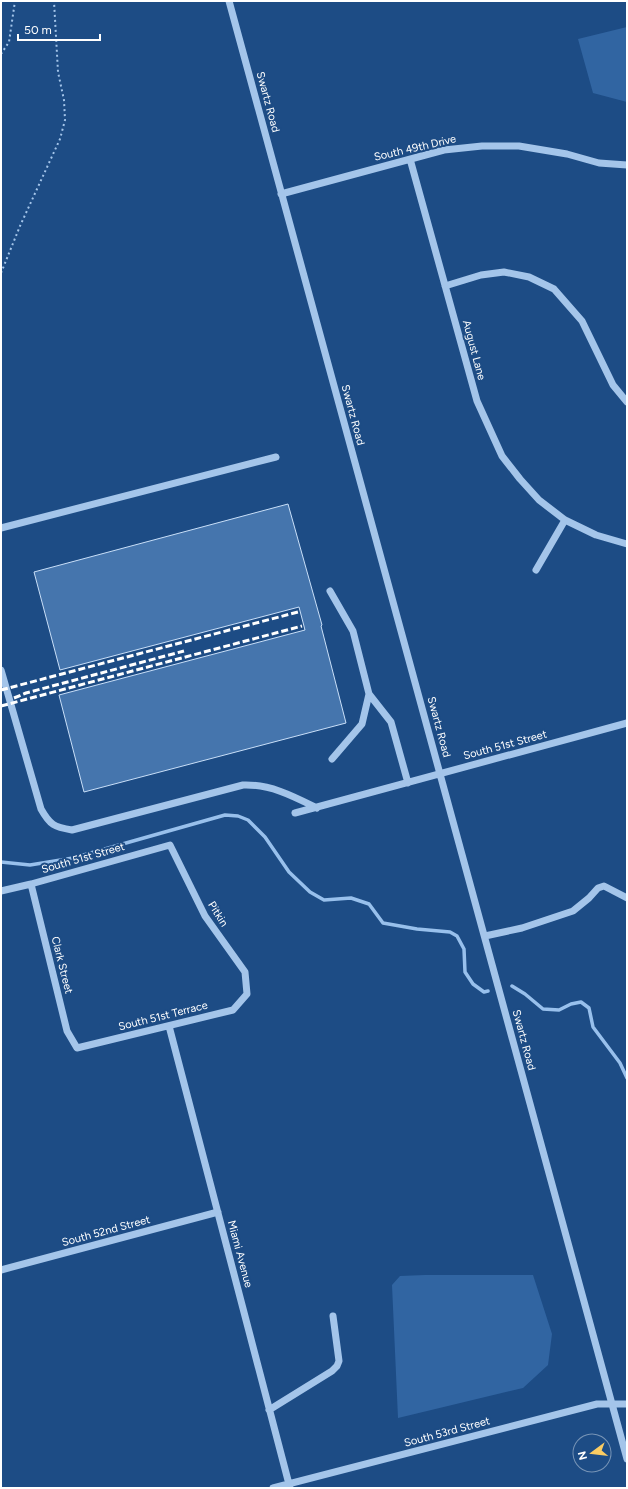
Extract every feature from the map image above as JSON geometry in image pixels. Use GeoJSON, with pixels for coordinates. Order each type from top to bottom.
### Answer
{"type":"FeatureCollection","features":[{"type":"Feature","properties":{"kind":"street","name":"Swartz Road"},"geometry":{"type":"LineString","coordinates":[[229,1],[627,1459]]}},
{"type":"Feature","properties":{"kind":"street","name":"South 49th Drive"},"geometry":{"type":"LineString","coordinates":[[281,194],[444,150],[482,146],[519,146],[567,154],[599,163],[627,165]]}},
{"type":"Feature","properties":{"kind":"street","name":"August Lane"},"geometry":{"type":"LineString","coordinates":[[410,159],[477,401],[502,456],[539,500],[566,520],[596,535],[627,544]]}},
{"type":"Feature","properties":{"kind":"street"},"geometry":{"type":"LineString","coordinates":[[445,286],[481,275],[504,272],[529,277],[554,289],[582,321],[613,385],[627,402]]}},
{"type":"Feature","properties":{"kind":"street"},"geometry":{"type":"LineString","coordinates":[[1,528],[276,457]]}},
{"type":"Feature","properties":{"kind":"street"},"geometry":{"type":"LineString","coordinates":[[536,570],[566,520]]}},
{"type":"Feature","properties":{"kind":"street"},"geometry":{"type":"LineString","coordinates":[[330,591],[353,630],[369,694],[391,722],[408,783]]}},
{"type":"Feature","properties":{"kind":"street"},"geometry":{"type":"LineString","coordinates":[[1,670],[41,809],[48,820],[57,828],[72,830],[243,785],[254,784],[269,787],[289,794],[317,808]]}},
{"type":"Feature","properties":{"kind":"street"},"geometry":{"type":"LineString","coordinates":[[332,759],[362,724],[369,694]]}},
{"type":"Feature","properties":{"kind":"street","name":"South 51st Street"},"geometry":{"type":"LineString","coordinates":[[295,813],[627,723]]}},
{"type":"Feature","properties":{"kind":"street","name":"South 51st Street"},"geometry":{"type":"LineString","coordinates":[[1,891],[170,845]]}},
{"type":"Feature","properties":{"kind":"street","name":"Pitkin"},"geometry":{"type":"LineString","coordinates":[[170,845],[205,916],[245,972],[248,994]]}},
{"type":"Feature","properties":{"kind":"street","name":"Clark Street"},"geometry":{"type":"LineString","coordinates":[[30,884],[67,1031],[77,1048]]}},
{"type":"Feature","properties":{"kind":"street"},"geometry":{"type":"LineString","coordinates":[[485,936],[522,928],[573,911],[589,898],[598,888],[604,886],[627,898]]}},
{"type":"Feature","properties":{"kind":"street","name":"South 51st Terrace"},"geometry":{"type":"LineString","coordinates":[[77,1048],[233,1010],[248,994]]}},
{"type":"Feature","properties":{"kind":"street","name":"Miami Avenue"},"geometry":{"type":"LineString","coordinates":[[169,1026],[289,1486]]}},
{"type":"Feature","properties":{"kind":"street","name":"South 52nd Street"},"geometry":{"type":"LineString","coordinates":[[1,1270],[218,1212]]}},
{"type":"Feature","properties":{"kind":"street"},"geometry":{"type":"LineString","coordinates":[[269,1410],[332,1371],[337,1366],[339,1360],[333,1316]]}},
{"type":"Feature","properties":{"kind":"street","name":"South 53rd Street"},"geometry":{"type":"LineString","coordinates":[[273,1488],[289,1486],[597,1404],[627,1404]]}},
{"type":"Feature","properties":{"kind":"path"},"geometry":{"type":"LineString","coordinates":[[1,54],[9,42],[15,1]]}},
{"type":"Feature","properties":{"kind":"path"},"geometry":{"type":"LineString","coordinates":[[1,273],[20,226],[60,139],[65,120],[64,100],[58,72],[54,1]]}},
{"type":"Feature","properties":{"kind":"shaded area"},"geometry":{"type":"Polygon","coordinates":[[[627,27],[627,102],[593,93],[578,39],[627,27]]]}},
{"type":"Feature","properties":{"kind":"shaded area"},"geometry":{"type":"Polygon","coordinates":[[[533,1275],[552,1334],[548,1365],[523,1388],[398,1418],[392,1285],[400,1276],[533,1275]]]}},
{"type":"Feature","properties":{"kind":"building"},"geometry":{"type":"Polygon","coordinates":[[[288,504],[322,625],[321,626],[346,723],[84,792],[59,695],[305,630],[299,607],[60,670],[34,572],[288,504]]]}},
{"type":"Feature","properties":{"kind":"waterway"},"geometry":{"type":"LineString","coordinates":[[1,862],[30,865],[73,858],[225,815],[238,816],[248,820],[265,837],[289,872],[310,892],[324,900],[351,898],[369,904],[383,923],[417,929],[450,932],[457,936],[464,949],[465,972],[473,984],[484,992],[488,991]]}},
{"type":"Feature","properties":{"kind":"waterway"},"geometry":{"type":"LineString","coordinates":[[512,986],[525,994],[543,1009],[559,1010],[571,1004],[581,1002],[589,1008],[593,1027],[620,1063],[627,1078]]}},
{"type":"Feature","properties":{"kind":"railway"},"geometry":{"type":"LineString","coordinates":[[1,690],[298,612]]}},
{"type":"Feature","properties":{"kind":"railway"},"geometry":{"type":"LineString","coordinates":[[1,706],[302,626]]}},
{"type":"Feature","properties":{"kind":"railway"},"geometry":{"type":"LineString","coordinates":[[14,698],[26,693],[184,651]]}}]}
